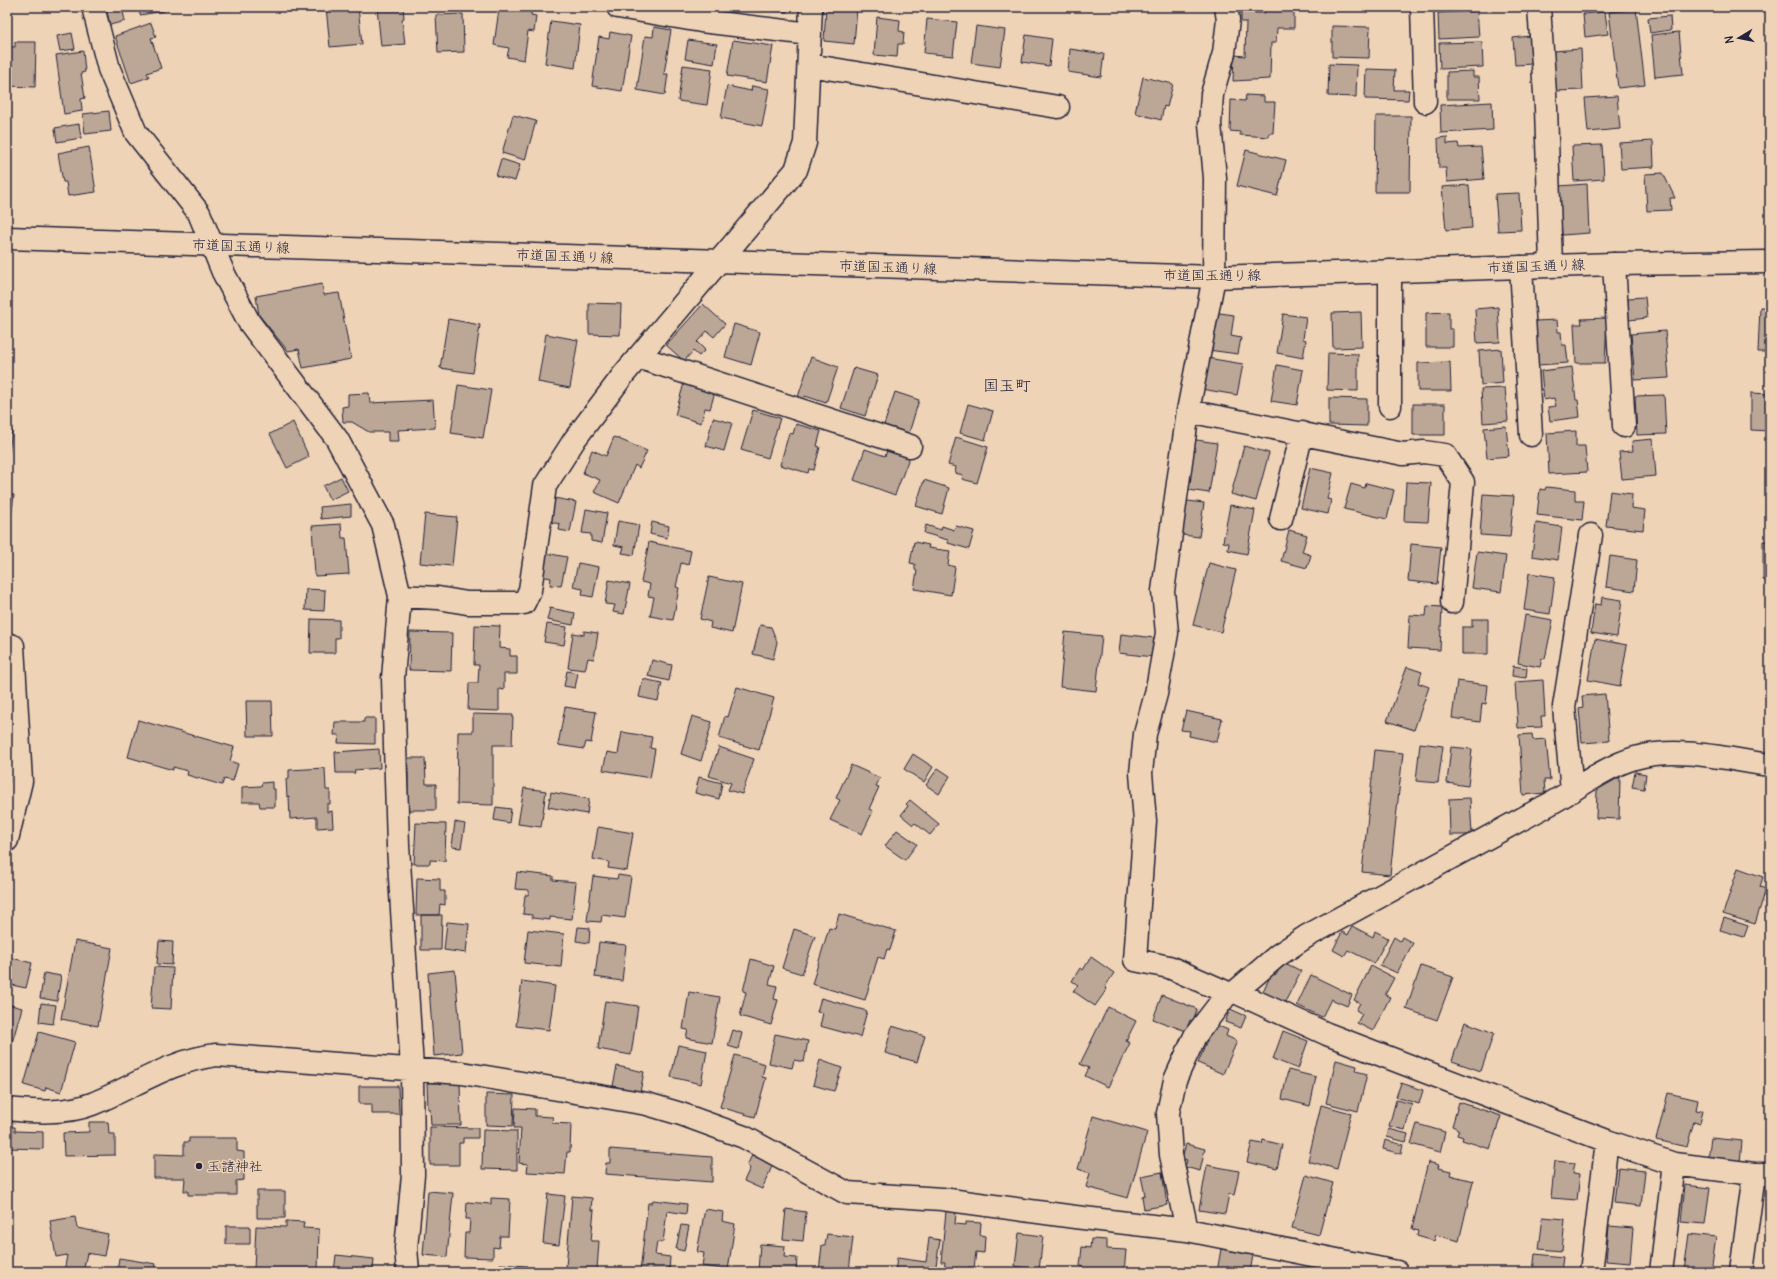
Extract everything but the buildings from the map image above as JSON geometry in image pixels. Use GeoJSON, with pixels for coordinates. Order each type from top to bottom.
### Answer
{"type":"FeatureCollection","features":[{"type":"Feature","properties":{"kind":"street"},"geometry":{"type":"LineString","coordinates":[[93,7],[109,69],[136,133],[199,213],[223,272],[249,322],[337,439],[383,525],[400,596],[394,678],[397,839],[412,1068],[413,1176],[406,1248],[408,1272]]}},
{"type":"Feature","properties":{"kind":"street"},"geometry":{"type":"LineString","coordinates":[[618,7],[701,21],[810,34]]}},
{"type":"Feature","properties":{"kind":"street"},"geometry":{"type":"LineString","coordinates":[[400,596],[438,598],[467,603],[524,603],[530,590],[546,486],[576,439],[624,374],[796,170],[805,143],[812,7]]}},
{"type":"Feature","properties":{"kind":"street"},"geometry":{"type":"LineString","coordinates":[[1226,7],[1228,20],[1224,52],[1212,94],[1210,124],[1215,178],[1214,277],[1188,411],[1163,591],[1167,633],[1156,694],[1146,734],[1141,773],[1145,821],[1135,960],[1169,966],[1334,1036],[1607,1141],[1674,1164],[1762,1174],[1741,1272]]}},
{"type":"Feature","properties":{"kind":"street"},"geometry":{"type":"LineString","coordinates":[[1422,7],[1425,102]]}},
{"type":"Feature","properties":{"kind":"street"},"geometry":{"type":"LineString","coordinates":[[1539,7],[1546,108],[1551,266]]}},
{"type":"Feature","properties":{"kind":"street"},"geometry":{"type":"LineString","coordinates":[[809,65],[1058,107]]}},
{"type":"Feature","properties":{"kind":"street","name":"市道国玉通り線"},"geometry":{"type":"LineString","coordinates":[[7,238],[1214,277],[1614,264],[1770,262]]}},
{"type":"Feature","properties":{"kind":"street"},"geometry":{"type":"LineString","coordinates":[[1614,264],[1624,426]]}},
{"type":"Feature","properties":{"kind":"street"},"geometry":{"type":"LineString","coordinates":[[1522,267],[1531,435]]}},
{"type":"Feature","properties":{"kind":"street"},"geometry":{"type":"LineString","coordinates":[[1390,271],[1390,406]]}},
{"type":"Feature","properties":{"kind":"street"},"geometry":{"type":"LineString","coordinates":[[638,358],[910,446]]}},
{"type":"Feature","properties":{"kind":"street"},"geometry":{"type":"LineString","coordinates":[[1188,411],[1403,454],[1424,452],[1445,455],[1463,482],[1452,602]]}},
{"type":"Feature","properties":{"kind":"street"},"geometry":{"type":"LineString","coordinates":[[1281,519],[1302,433]]}},
{"type":"Feature","properties":{"kind":"street"},"geometry":{"type":"LineString","coordinates":[[1572,791],[1564,707],[1590,535]]}},
{"type":"Feature","properties":{"kind":"street"},"geometry":{"type":"LineString","coordinates":[[7,644],[13,646],[21,781],[7,840]]}},
{"type":"Feature","properties":{"kind":"street"},"geometry":{"type":"LineString","coordinates":[[1187,1230],[1171,1155],[1168,1113],[1175,1080],[1195,1036],[1232,993],[1277,956],[1307,936],[1614,767],[1634,758],[1663,754],[1691,754],[1770,765]]}},
{"type":"Feature","properties":{"kind":"street"},"geometry":{"type":"LineString","coordinates":[[7,1110],[58,1111],[90,1104],[155,1074],[195,1058],[216,1055],[412,1068],[462,1073],[647,1104],[674,1112],[744,1137],[847,1193],[942,1199],[1187,1230],[1397,1272]]}},
{"type":"Feature","properties":{"kind":"street"},"geometry":{"type":"LineString","coordinates":[[1591,1272],[1607,1141]]}},
{"type":"Feature","properties":{"kind":"street"},"geometry":{"type":"LineString","coordinates":[[1661,1272],[1674,1164]]}},
{"type":"Feature","properties":{"kind":"place","name":"玉諸神社"},"geometry":{"type":"Point","coordinates":[199,1166]}},
{"type":"Feature","properties":{"kind":"district","name":"国玉町"},"geometry":{"type":"Point","coordinates":[1007,385]}}]}
